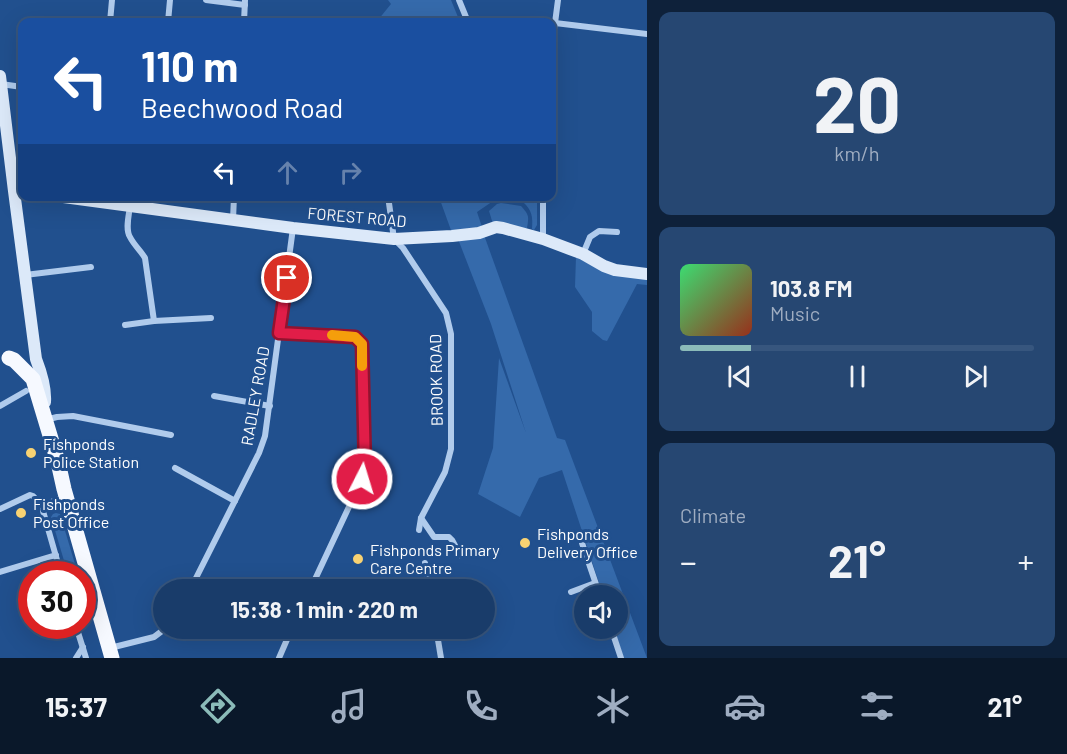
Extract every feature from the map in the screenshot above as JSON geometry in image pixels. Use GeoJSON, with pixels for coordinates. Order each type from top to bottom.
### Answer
{"type":"FeatureCollection","features":[{"type":"Feature","properties":{"kind":"main road"},"geometry":{"type":"LineString","coordinates":[[0,80],[18,192]]}},
{"type":"Feature","properties":{"kind":"main road"},"geometry":{"type":"LineString","coordinates":[[19,201],[25,275],[36,359],[45,397],[44,416],[111,653]]}},
{"type":"Feature","properties":{"kind":"main road","name":"FOREST ROAD"},"geometry":{"type":"LineString","coordinates":[[93,201],[293,228],[394,238],[452,236],[479,233],[496,227],[543,239],[583,254],[615,270],[647,274]]}},
{"type":"Feature","properties":{"kind":"main road"},"geometry":{"type":"LineString","coordinates":[[4,352],[14,360],[29,385],[35,410],[44,416]]}},
{"type":"Feature","properties":{"kind":"main road"},"geometry":{"type":"LineString","coordinates":[[29,385],[36,359]]}},
{"type":"Feature","properties":{"kind":"street"},"geometry":{"type":"LineString","coordinates":[[110,18],[112,0]]}},
{"type":"Feature","properties":{"kind":"street"},"geometry":{"type":"LineString","coordinates":[[168,18],[170,0]]}},
{"type":"Feature","properties":{"kind":"street"},"geometry":{"type":"LineString","coordinates":[[206,0],[245,3],[244,18]]}},
{"type":"Feature","properties":{"kind":"street"},"geometry":{"type":"LineString","coordinates":[[459,0],[466,18]]}},
{"type":"Feature","properties":{"kind":"street"},"geometry":{"type":"LineString","coordinates":[[556,18],[558,0]]}},
{"type":"Feature","properties":{"kind":"street"},"geometry":{"type":"LineString","coordinates":[[556,23],[647,34]]}},
{"type":"Feature","properties":{"kind":"street"},"geometry":{"type":"LineString","coordinates":[[0,80],[18,86]]}},
{"type":"Feature","properties":{"kind":"street"},"geometry":{"type":"LineString","coordinates":[[233,220],[234,201]]}},
{"type":"Feature","properties":{"kind":"street"},"geometry":{"type":"LineString","coordinates":[[389,201],[394,238]]}},
{"type":"Feature","properties":{"kind":"street"},"geometry":{"type":"LineString","coordinates":[[543,201],[543,239]]}},
{"type":"Feature","properties":{"kind":"street"},"geometry":{"type":"LineString","coordinates":[[130,206],[129,236],[145,258],[154,321]]}},
{"type":"Feature","properties":{"kind":"street","name":"RADLEY ROAD"},"geometry":{"type":"LineString","coordinates":[[195,579],[259,453],[265,436],[293,228]]}},
{"type":"Feature","properties":{"kind":"street"},"geometry":{"type":"LineString","coordinates":[[583,254],[590,237],[599,231],[617,232]]}},
{"type":"Feature","properties":{"kind":"street","name":"BROOK ROAD"},"geometry":{"type":"LineString","coordinates":[[394,238],[446,313],[451,334],[451,449],[445,472],[422,518],[419,530]]}},
{"type":"Feature","properties":{"kind":"street"},"geometry":{"type":"LineString","coordinates":[[25,275],[91,267]]}},
{"type":"Feature","properties":{"kind":"street"},"geometry":{"type":"LineString","coordinates":[[125,325],[211,318]]}},
{"type":"Feature","properties":{"kind":"street"},"geometry":{"type":"LineString","coordinates":[[279,333],[355,337],[362,344],[365,468],[315,579]]}},
{"type":"Feature","properties":{"kind":"street"},"geometry":{"type":"LineString","coordinates":[[0,406],[29,385]]}},
{"type":"Feature","properties":{"kind":"street"},"geometry":{"type":"LineString","coordinates":[[214,396],[270,406]]}},
{"type":"Feature","properties":{"kind":"street"},"geometry":{"type":"LineString","coordinates":[[44,416],[73,416],[171,435]]}},
{"type":"Feature","properties":{"kind":"street"},"geometry":{"type":"LineString","coordinates":[[175,468],[235,501]]}},
{"type":"Feature","properties":{"kind":"street"},"geometry":{"type":"LineString","coordinates":[[0,509],[30,495],[33,496],[44,508],[58,561]]}},
{"type":"Feature","properties":{"kind":"street"},"geometry":{"type":"LineString","coordinates":[[44,508],[51,502],[66,497]]}},
{"type":"Feature","properties":{"kind":"street"},"geometry":{"type":"LineString","coordinates":[[422,518],[434,537],[449,537],[460,555]]}},
{"type":"Feature","properties":{"kind":"street"},"geometry":{"type":"LineString","coordinates":[[571,592],[595,583],[582,543]]}},
{"type":"Feature","properties":{"kind":"street"},"geometry":{"type":"LineString","coordinates":[[0,572],[56,555]]}},
{"type":"Feature","properties":{"kind":"street"},"geometry":{"type":"LineString","coordinates":[[425,563],[427,579]]}},
{"type":"Feature","properties":{"kind":"street"},"geometry":{"type":"LineString","coordinates":[[111,653],[153,637]]}},
{"type":"Feature","properties":{"kind":"street"},"geometry":{"type":"LineString","coordinates":[[80,639],[86,658]]}},
{"type":"Feature","properties":{"kind":"street"},"geometry":{"type":"LineString","coordinates":[[279,658],[287,639]]}},
{"type":"Feature","properties":{"kind":"street"},"geometry":{"type":"LineString","coordinates":[[438,639],[441,658]]}},
{"type":"Feature","properties":{"kind":"street"},"geometry":{"type":"LineString","coordinates":[[615,639],[621,658]]}},
{"type":"Feature","properties":{"kind":"street"},"geometry":{"type":"LineString","coordinates":[[76,658],[83,647]]}},
{"type":"Feature","properties":{"kind":"shaded area"},"geometry":{"type":"Polygon","coordinates":[[[388,0],[451,0],[458,18],[380,18],[391,4],[388,0]]]}},
{"type":"Feature","properties":{"kind":"shaded area"},"geometry":{"type":"Polygon","coordinates":[[[440,201],[493,201],[477,212],[482,227],[452,233],[440,201]]]}},
{"type":"Feature","properties":{"kind":"shaded area"},"geometry":{"type":"Polygon","coordinates":[[[537,201],[537,225],[534,230],[530,211],[523,202],[537,201]]]}},
{"type":"Feature","properties":{"kind":"shaded area"},"geometry":{"type":"Polygon","coordinates":[[[501,203],[521,206],[528,216],[527,228],[493,224],[489,211],[501,203]]]}},
{"type":"Feature","properties":{"kind":"shaded area"},"geometry":{"type":"Polygon","coordinates":[[[484,235],[557,438],[565,440],[620,585],[600,585],[562,470],[539,478],[520,517],[478,494],[493,448],[499,358],[526,433],[491,324],[458,239],[484,235]]]}},
{"type":"Feature","properties":{"kind":"shaded area"},"geometry":{"type":"Polygon","coordinates":[[[576,257],[595,267],[647,277],[647,285],[637,284],[607,341],[592,331],[592,312],[575,287],[576,257]]]}},
{"type":"Feature","properties":{"kind":"shaded area"},"geometry":{"type":"Polygon","coordinates":[[[53,514],[60,514],[74,561],[64,561],[51,517],[53,514]]]}},
{"type":"Feature","properties":{"kind":"shaded area"},"geometry":{"type":"Polygon","coordinates":[[[628,607],[647,658],[624,658],[617,639],[628,639],[628,607]]]}},
{"type":"Feature","properties":{"kind":"slow traffic"},"geometry":{"type":"LineString","coordinates":[[332,335],[355,337],[362,344],[362,366]]}},
{"type":"Feature","properties":{"kind":"place","name":"Fishponds Police Station"},"geometry":{"type":"Point","coordinates":[31,453]}},
{"type":"Feature","properties":{"kind":"place","name":"Fishponds Post Office"},"geometry":{"type":"Point","coordinates":[21,513]}},
{"type":"Feature","properties":{"kind":"place","name":"Fishponds Delivery Office"},"geometry":{"type":"Point","coordinates":[525,543]}},
{"type":"Feature","properties":{"kind":"place","name":"Fishponds Primary Care Centre"},"geometry":{"type":"Point","coordinates":[358,559]}},
{"type":"Feature","properties":{"kind":"route"},"geometry":{"type":"LineString","coordinates":[[287,278],[279,333],[355,337],[362,344],[365,468],[362,479]]}}]}
